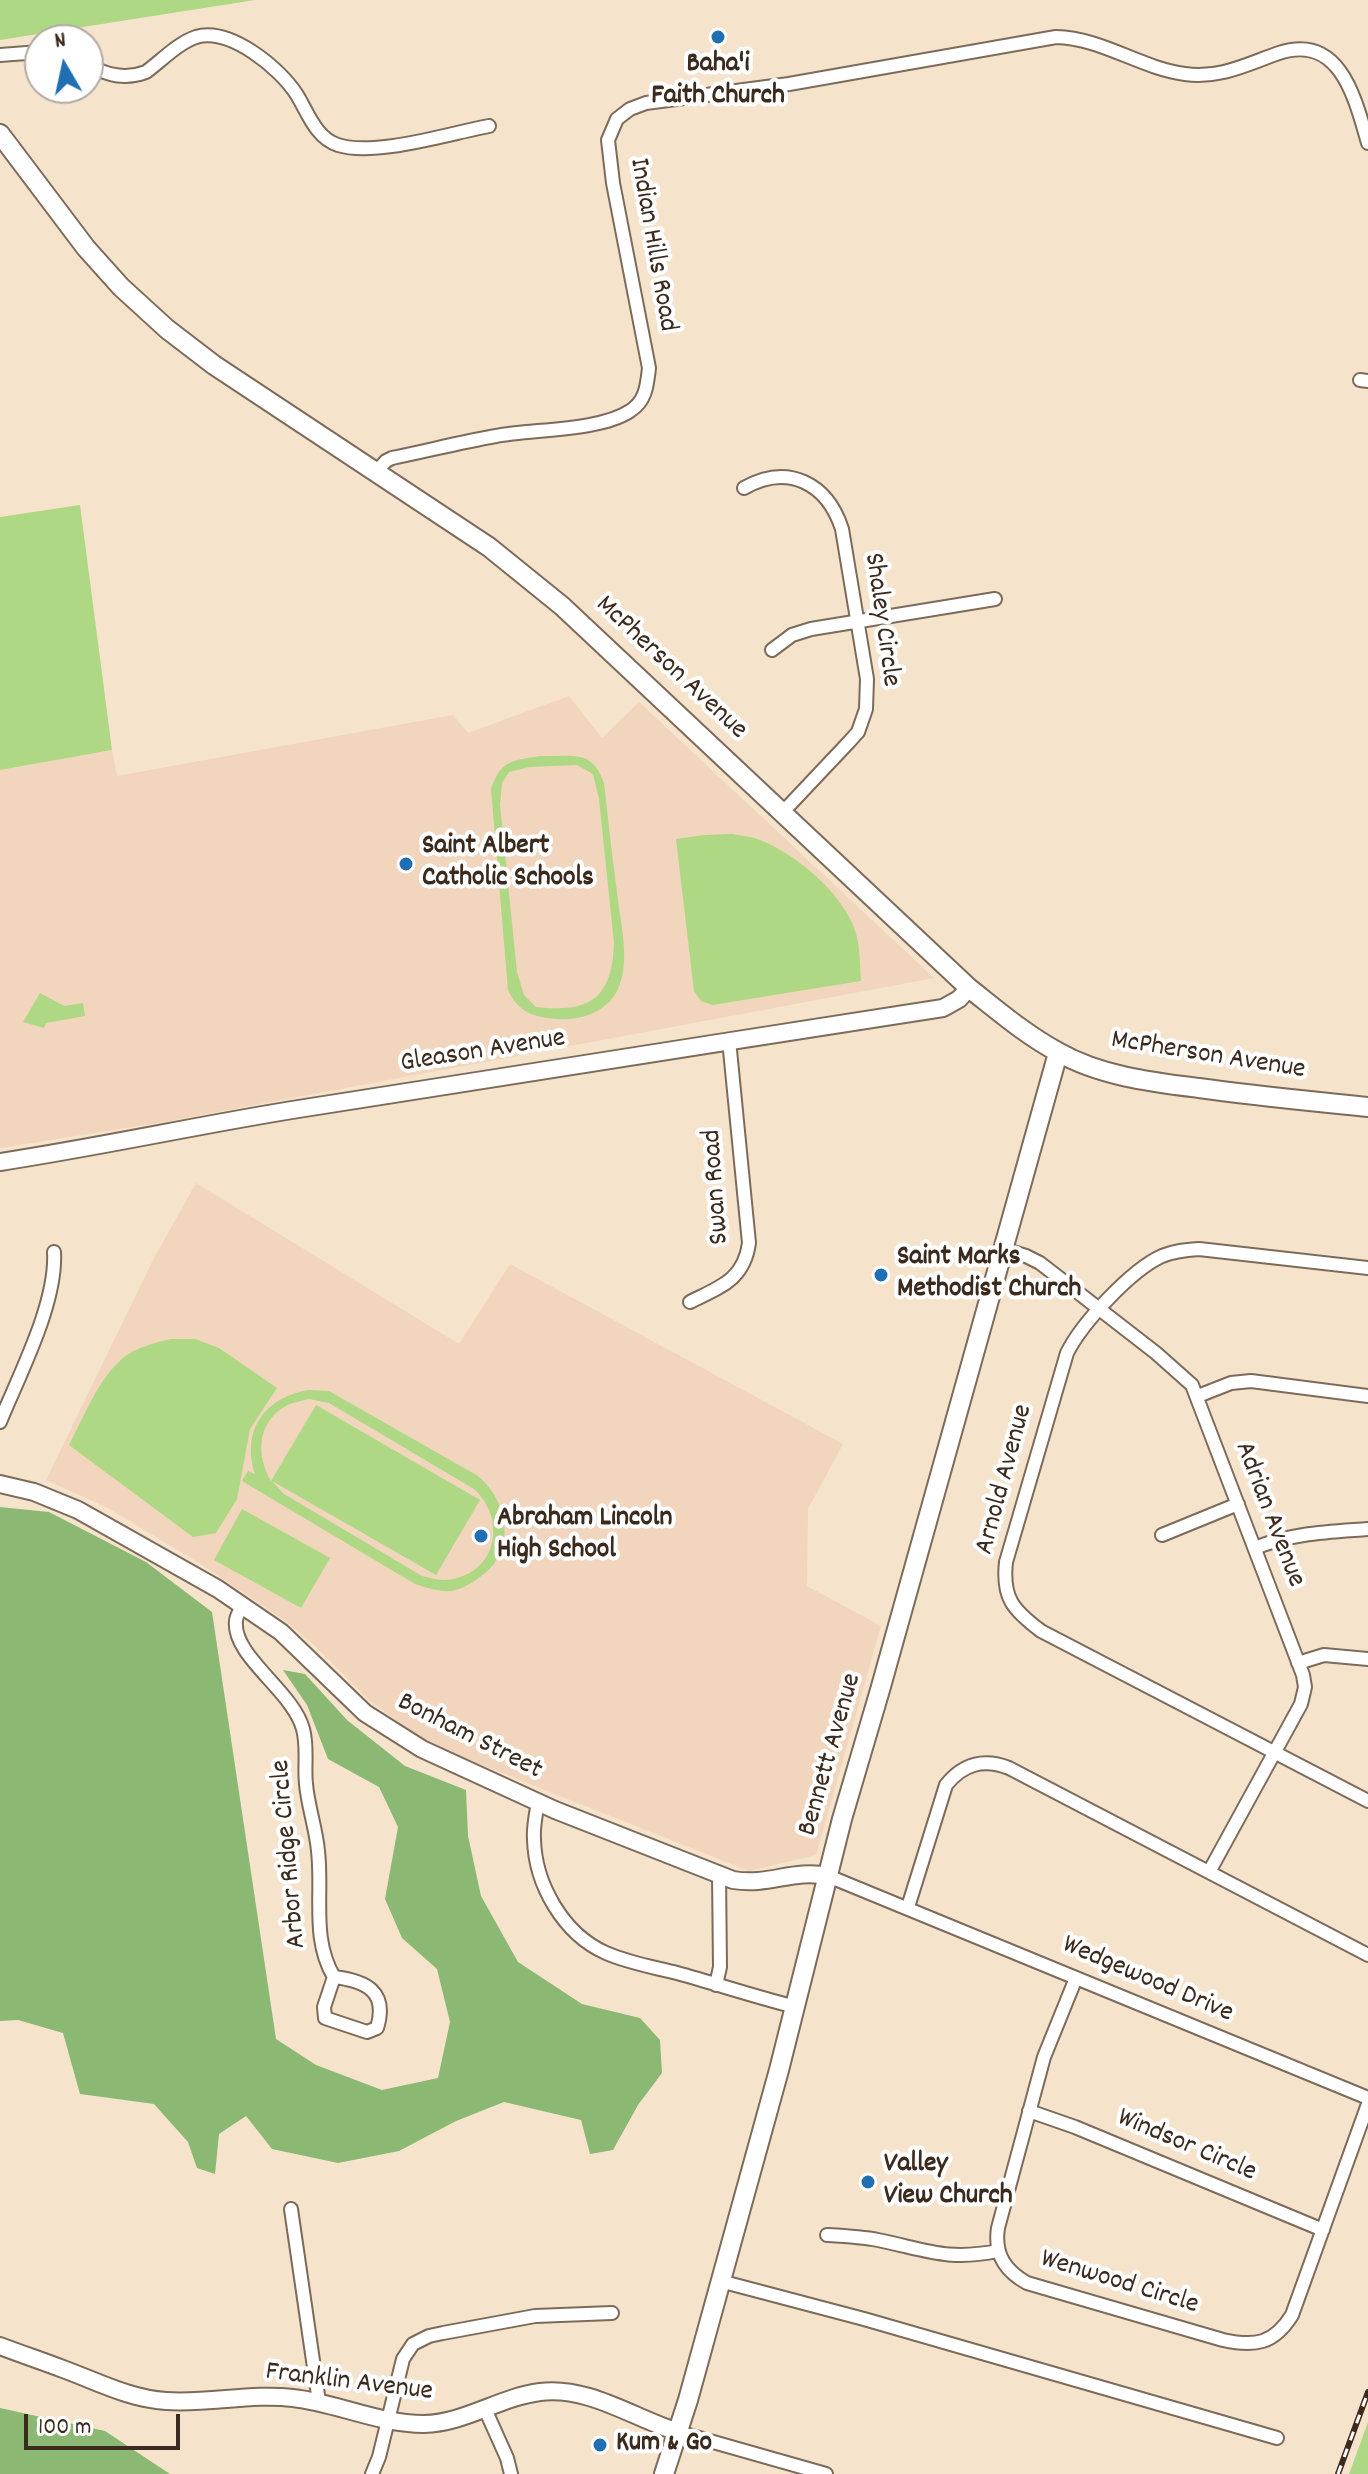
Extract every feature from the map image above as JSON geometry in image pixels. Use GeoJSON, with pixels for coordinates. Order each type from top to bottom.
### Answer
{"type":"FeatureCollection","features":[{"type":"Feature","properties":{"kind":"main road","name":"McPherson Avenue"},"geometry":{"type":"LineString","coordinates":[[0,134],[76,236],[146,311],[214,365],[519,569],[969,988],[1022,1030],[1058,1053],[1091,1067],[1164,1083],[1368,1107]]}},
{"type":"Feature","properties":{"kind":"main road","name":"Bennett Avenue"},"geometry":{"type":"LineString","coordinates":[[664,2474],[796,2007],[858,1760],[1058,1053]]}},
{"type":"Feature","properties":{"kind":"street"},"geometry":{"type":"LineString","coordinates":[[104,73],[122,77],[138,75],[191,39],[213,36],[244,47],[276,70],[292,87],[316,129],[339,146],[355,148],[425,141],[489,126]]}},
{"type":"Feature","properties":{"kind":"street","name":"Indian Hills Road"},"geometry":{"type":"LineString","coordinates":[[376,472],[392,458],[494,436],[618,418],[641,401],[649,368],[613,183],[608,140],[617,119],[630,109],[646,103],[789,84],[1056,37],[1088,40],[1169,71],[1201,76],[1239,69],[1280,53],[1308,49],[1326,56],[1345,79],[1353,94],[1368,143]]}},
{"type":"Feature","properties":{"kind":"street"},"geometry":{"type":"LineString","coordinates":[[0,55],[24,53]]}},
{"type":"Feature","properties":{"kind":"street","name":"Shaley Circle"},"geometry":{"type":"LineString","coordinates":[[744,488],[764,479],[798,478],[816,488],[837,515],[842,529],[868,690],[863,721],[849,742],[782,813]]}},
{"type":"Feature","properties":{"kind":"street"},"geometry":{"type":"LineString","coordinates":[[772,650],[801,631],[995,599]]}},
{"type":"Feature","properties":{"kind":"street","name":"Gleason Avenue"},"geometry":{"type":"LineString","coordinates":[[0,1162],[198,1126],[943,1008],[953,1004],[969,988]]}},
{"type":"Feature","properties":{"kind":"street","name":"Swan Road"},"geometry":{"type":"LineString","coordinates":[[690,1302],[731,1279],[747,1258],[749,1243],[729,1040]]}},
{"type":"Feature","properties":{"kind":"street","name":"Adrian Avenue"},"geometry":{"type":"LineString","coordinates":[[1003,1249],[1040,1263],[1192,1385],[1298,1663],[1305,1687],[1304,1698],[1209,1872]]}},
{"type":"Feature","properties":{"kind":"street","name":"Arnold Avenue"},"geometry":{"type":"LineString","coordinates":[[1368,1268],[1187,1250],[1173,1252],[1153,1261],[1099,1309],[1076,1335],[1067,1353],[1004,1578],[1009,1600],[1018,1614],[1041,1631],[1368,1801]]}},
{"type":"Feature","properties":{"kind":"street"},"geometry":{"type":"LineString","coordinates":[[0,1422],[46,1306],[55,1271],[54,1252]]}},
{"type":"Feature","properties":{"kind":"street"},"geometry":{"type":"LineString","coordinates":[[1198,1396],[1231,1383],[1251,1381],[1368,1396]]}},
{"type":"Feature","properties":{"kind":"street","name":"Bonham Street"},"geometry":{"type":"LineString","coordinates":[[0,1484],[34,1492],[78,1510],[243,1605],[287,1638],[346,1697],[381,1725],[422,1749],[618,1836],[733,1880],[768,1882],[799,1874],[828,1876]]}},
{"type":"Feature","properties":{"kind":"street"},"geometry":{"type":"LineString","coordinates":[[1162,1535],[1238,1504]]}},
{"type":"Feature","properties":{"kind":"street"},"geometry":{"type":"LineString","coordinates":[[1255,1548],[1302,1534],[1368,1529]]}},
{"type":"Feature","properties":{"kind":"street","name":"Arbor Ridge Circle"},"geometry":{"type":"LineString","coordinates":[[243,1605],[235,1619],[236,1633],[255,1663],[289,1699],[304,1731],[306,1787],[319,1856],[319,1938],[322,1953],[334,1977]]}},
{"type":"Feature","properties":{"kind":"street"},"geometry":{"type":"LineString","coordinates":[[1298,1663],[1324,1655],[1368,1659]]}},
{"type":"Feature","properties":{"kind":"street"},"geometry":{"type":"LineString","coordinates":[[908,1907],[946,1785],[955,1774],[977,1763],[989,1762],[1009,1768],[1368,1955]]}},
{"type":"Feature","properties":{"kind":"street"},"geometry":{"type":"LineString","coordinates":[[538,1802],[533,1837],[541,1879],[558,1912],[576,1932],[604,1952],[796,2007]]}},
{"type":"Feature","properties":{"kind":"street"},"geometry":{"type":"LineString","coordinates":[[716,1985],[720,1967],[719,1874]]}},
{"type":"Feature","properties":{"kind":"street","name":"Wedgewood Drive"},"geometry":{"type":"LineString","coordinates":[[828,1876],[1368,2098]]}},
{"type":"Feature","properties":{"kind":"street"},"geometry":{"type":"LineString","coordinates":[[334,1977],[367,1986],[376,1994],[381,2009],[377,2028],[367,2032],[325,2018],[324,2007],[334,1977]]}},
{"type":"Feature","properties":{"kind":"street"},"geometry":{"type":"LineString","coordinates":[[827,2235],[879,2240],[950,2256],[971,2257],[998,2251],[998,2228],[1044,2057],[1076,1978]]}},
{"type":"Feature","properties":{"kind":"street","name":"Wenwood Circle"},"geometry":{"type":"LineString","coordinates":[[998,2251],[1005,2266],[1015,2277],[1027,2283],[1223,2340],[1252,2344],[1270,2339],[1284,2328],[1292,2315],[1368,2104]]}},
{"type":"Feature","properties":{"kind":"street","name":"Windsor Circle"},"geometry":{"type":"LineString","coordinates":[[1029,2111],[1075,2127],[1323,2230]]}},
{"type":"Feature","properties":{"kind":"street"},"geometry":{"type":"LineString","coordinates":[[291,2209],[319,2402]]}},
{"type":"Feature","properties":{"kind":"street"},"geometry":{"type":"LineString","coordinates":[[720,2281],[864,2319],[1277,2438]]}},
{"type":"Feature","properties":{"kind":"street"},"geometry":{"type":"LineString","coordinates":[[372,2474],[403,2359],[413,2344],[429,2336],[535,2316],[612,2313]]}},
{"type":"Feature","properties":{"kind":"street","name":"Franklin Avenue"},"geometry":{"type":"LineString","coordinates":[[0,2346],[155,2400],[200,2401],[276,2396],[319,2402],[411,2424],[439,2423],[540,2392],[570,2393],[594,2399],[678,2432],[826,2474]]}},
{"type":"Feature","properties":{"kind":"street"},"geometry":{"type":"LineString","coordinates":[[485,2409],[511,2474]]}},
{"type":"Feature","properties":{"kind":"shaded area","name":"Saint Albert Catholic Schools"},"geometry":{"type":"Polygon","coordinates":[[[569,696],[602,738],[639,702],[934,978],[164,1122],[0,1148],[0,770],[112,750],[117,776],[453,715],[468,733],[569,696]]]}},
{"type":"Feature","properties":{"kind":"shaded area","name":"Abraham Lincoln High School"},"geometry":{"type":"Polygon","coordinates":[[[196,1183],[459,1344],[510,1264],[843,1444],[808,1509],[807,1586],[881,1626],[816,1855],[749,1871],[462,1757],[413,1733],[370,1701],[284,1620],[199,1563],[108,1508],[46,1480],[154,1258],[196,1183]]]}},
{"type":"Feature","properties":{"kind":"green space"},"geometry":{"type":"Polygon","coordinates":[[[0,0],[255,0],[102,24],[24,24],[24,36],[0,40],[0,0]]]}},
{"type":"Feature","properties":{"kind":"green space"},"geometry":{"type":"Polygon","coordinates":[[[80,505],[112,750],[0,770],[0,517],[80,505]]]}},
{"type":"Feature","properties":{"kind":"green space"},"geometry":{"type":"Polygon","coordinates":[[[540,756],[587,759],[604,783],[624,941],[624,966],[618,989],[607,1004],[592,1013],[574,1018],[533,1015],[516,1004],[508,990],[491,789],[499,772],[509,763],[540,756]],[[577,765],[529,767],[509,772],[502,783],[500,805],[517,972],[524,995],[536,1007],[584,1004],[603,989],[609,977],[614,943],[599,799],[593,774],[577,765]]]}},
{"type":"Feature","properties":{"kind":"green space"},"geometry":{"type":"Polygon","coordinates":[[[733,834],[772,845],[803,865],[831,892],[852,922],[857,937],[861,981],[712,1005],[701,1001],[694,991],[676,839],[733,834]]]}},
{"type":"Feature","properties":{"kind":"green space"},"geometry":{"type":"Polygon","coordinates":[[[40,993],[64,1006],[83,1003],[85,1016],[46,1023],[44,1028],[23,1022],[40,993]]]}},
{"type":"Feature","properties":{"kind":"green space"},"geometry":{"type":"Polygon","coordinates":[[[171,1339],[195,1339],[219,1348],[277,1388],[250,1429],[237,1499],[216,1533],[193,1537],[69,1445],[92,1399],[114,1367],[134,1351],[171,1339]]]}},
{"type":"Feature","properties":{"kind":"green space"},"geometry":{"type":"Polygon","coordinates":[[[309,1390],[329,1391],[478,1476],[497,1499],[502,1513],[504,1541],[492,1567],[470,1584],[452,1591],[415,1584],[242,1481],[248,1471],[255,1474],[251,1443],[260,1418],[280,1400],[309,1390]],[[309,1399],[293,1403],[268,1422],[261,1451],[271,1481],[316,1405],[480,1500],[436,1575],[272,1481],[284,1494],[422,1576],[449,1580],[468,1574],[480,1565],[488,1554],[493,1527],[484,1501],[474,1489],[329,1403],[309,1399]]]}},
{"type":"Feature","properties":{"kind":"green space"},"geometry":{"type":"Polygon","coordinates":[[[0,1507],[49,1512],[146,1562],[212,1612],[276,2039],[316,2065],[382,2090],[438,2078],[450,2022],[437,1969],[402,1938],[385,1899],[398,1827],[379,1787],[328,1759],[307,1705],[283,1670],[305,1674],[347,1720],[405,1766],[466,1790],[468,1836],[481,1896],[518,1962],[582,2004],[640,2018],[660,2040],[662,2073],[638,2105],[613,2150],[590,2154],[581,2120],[504,2102],[456,2121],[399,2151],[338,2163],[272,2149],[246,2116],[219,2134],[215,2174],[197,2168],[188,2142],[154,2104],[80,2094],[63,2033],[18,2020],[0,2021],[0,1507]]]}},
{"type":"Feature","properties":{"kind":"green space"},"geometry":{"type":"Polygon","coordinates":[[[242,1509],[330,1558],[301,1608],[214,1560],[242,1509]]]}},
{"type":"Feature","properties":{"kind":"green space"},"geometry":{"type":"Polygon","coordinates":[[[0,2408],[105,2431],[170,2474],[0,2474],[0,2408]]]}},
{"type":"Feature","properties":{"kind":"green space"},"geometry":{"type":"Polygon","coordinates":[[[1368,2422],[1368,2474],[1349,2474],[1368,2422]]]}},
{"type":"Feature","properties":{"kind":"railway"},"geometry":{"type":"LineString","coordinates":[[1338,2474],[1368,2392]]}},
{"type":"Feature","properties":{"kind":"place","name":"Baha'i Faith Church"},"geometry":{"type":"Point","coordinates":[718,37]}},
{"type":"Feature","properties":{"kind":"place","name":"Saint Albert Catholic Schools"},"geometry":{"type":"Point","coordinates":[406,864]}},
{"type":"Feature","properties":{"kind":"place","name":"Saint Marks Methodist Church"},"geometry":{"type":"Point","coordinates":[881,1275]}},
{"type":"Feature","properties":{"kind":"place","name":"Abraham Lincoln High School"},"geometry":{"type":"Point","coordinates":[481,1536]}},
{"type":"Feature","properties":{"kind":"place","name":"Valley View Church"},"geometry":{"type":"Point","coordinates":[868,2182]}},
{"type":"Feature","properties":{"kind":"place","name":"Kum & Go"},"geometry":{"type":"Point","coordinates":[600,2445]}}]}
